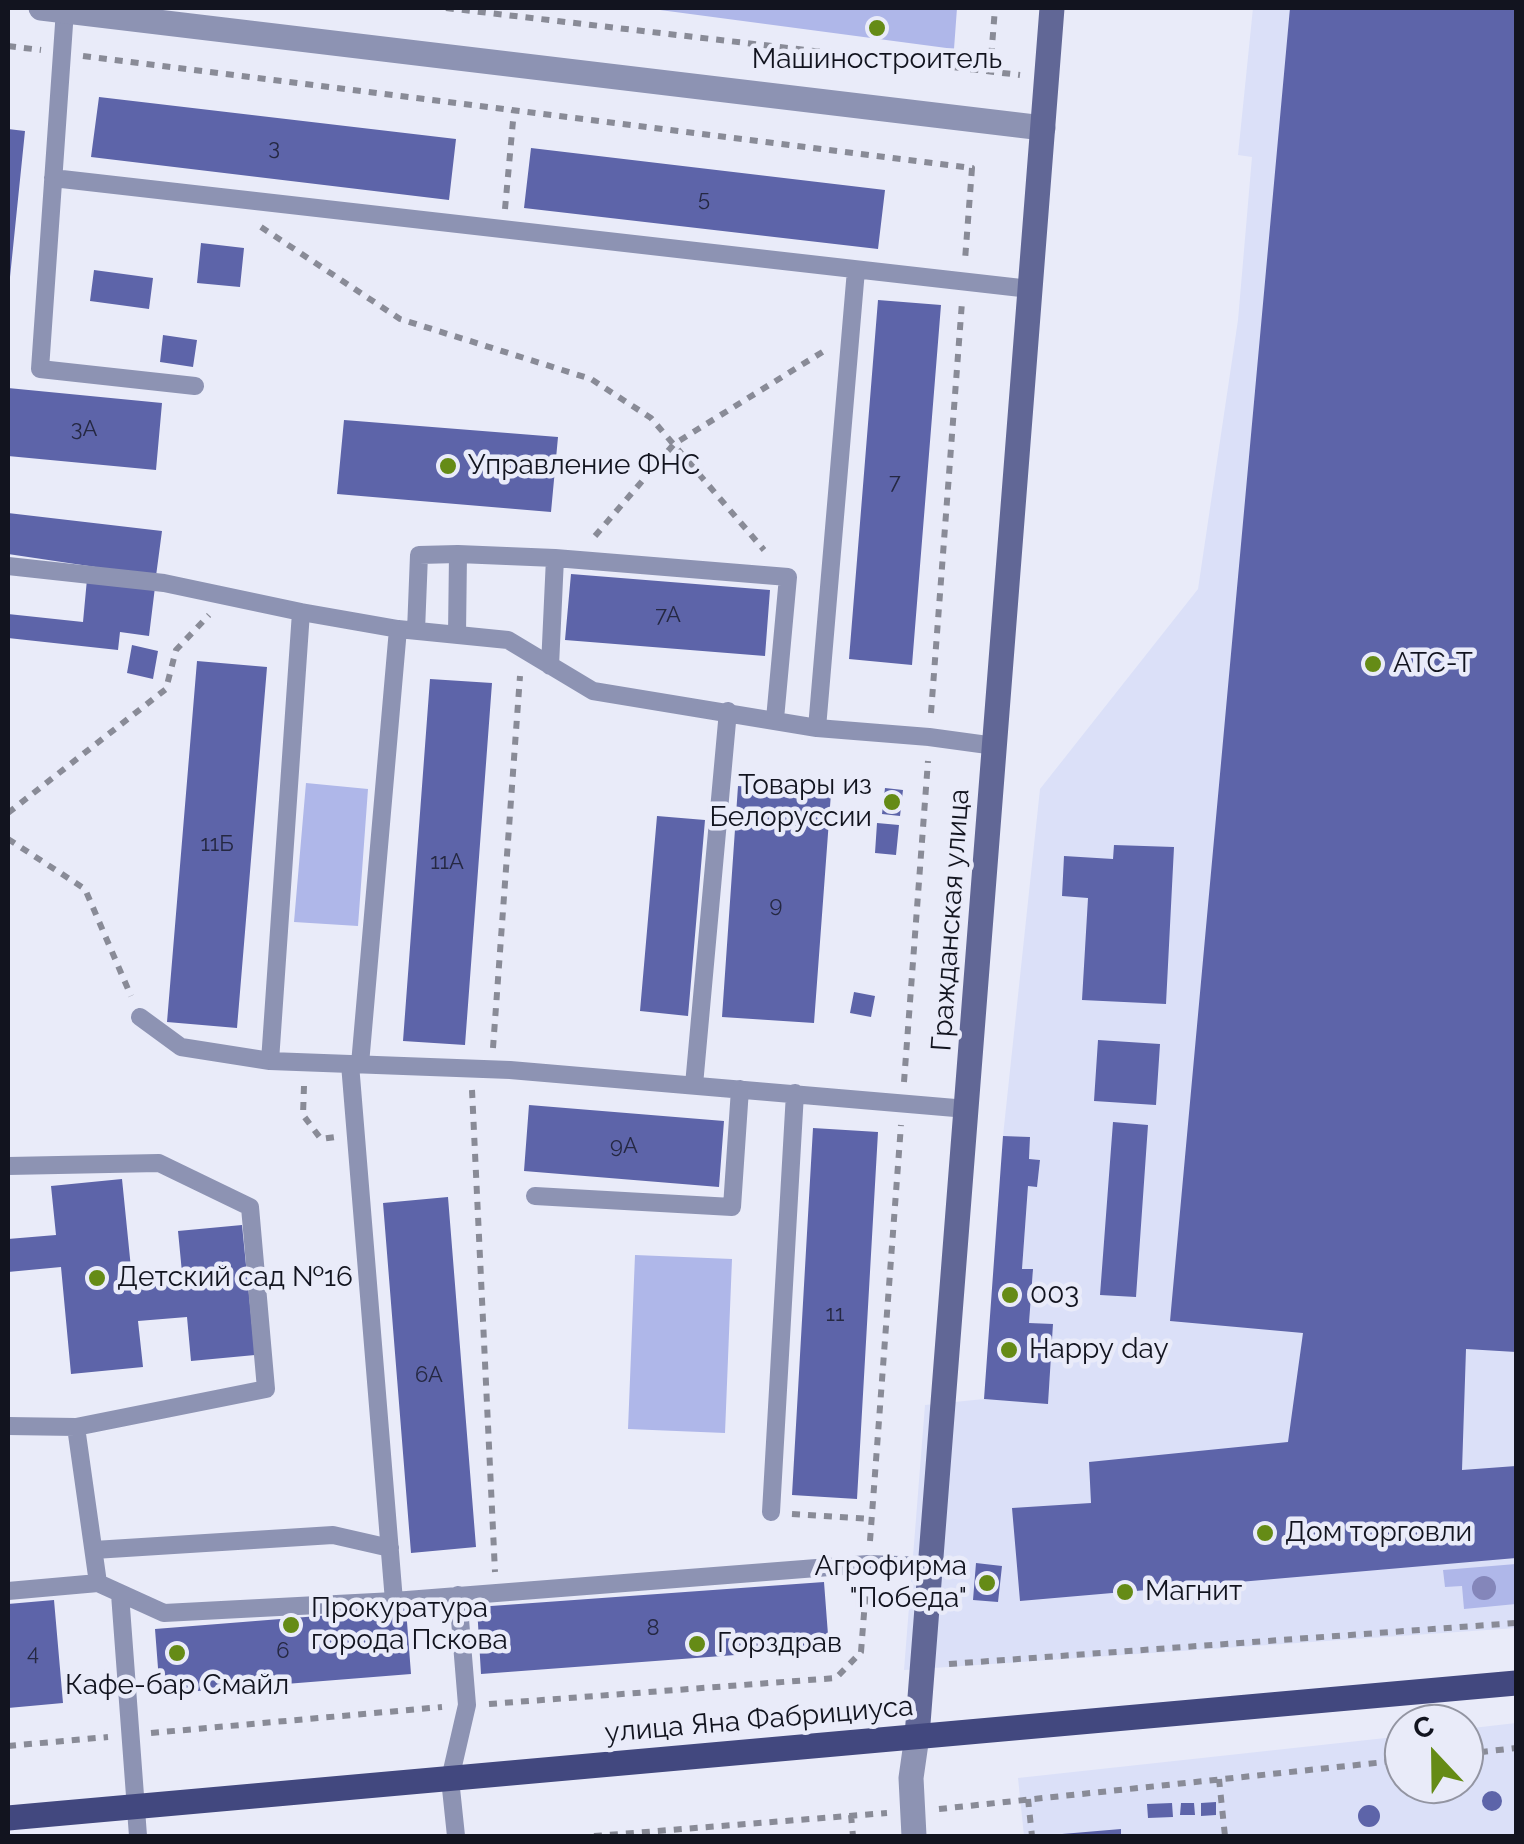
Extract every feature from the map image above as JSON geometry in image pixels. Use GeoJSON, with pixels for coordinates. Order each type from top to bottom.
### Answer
{"type":"FeatureCollection","features":[{"type":"Feature","properties":{"kind":"main road","name":"улица Яна Фабрициуса"},"geometry":{"type":"LineString","coordinates":[[8,1818],[1516,1683]]}},
{"type":"Feature","properties":{"kind":"street","name":"Гражданская улица"},"geometry":{"type":"LineString","coordinates":[[913,1824],[911,1778],[932,1566],[1052,8]]}},
{"type":"Feature","properties":{"kind":"street"},"geometry":{"type":"LineString","coordinates":[[53,9],[1042,128]]}},
{"type":"Feature","properties":{"kind":"lane"},"geometry":{"type":"LineString","coordinates":[[53,9],[53,178],[40,369],[195,386]]}},
{"type":"Feature","properties":{"kind":"lane"},"geometry":{"type":"LineString","coordinates":[[53,178],[1030,289]]}},
{"type":"Feature","properties":{"kind":"lane"},"geometry":{"type":"LineString","coordinates":[[817,728],[856,270]]}},
{"type":"Feature","properties":{"kind":"lane"},"geometry":{"type":"LineString","coordinates":[[456,635],[458,554]]}},
{"type":"Feature","properties":{"kind":"lane"},"geometry":{"type":"LineString","coordinates":[[394,1601],[356,1135],[355,1064],[419,555],[555,558],[788,578],[775,719]]}},
{"type":"Feature","properties":{"kind":"lane"},"geometry":{"type":"LineString","coordinates":[[550,666],[555,558]]}},
{"type":"Feature","properties":{"kind":"lane"},"geometry":{"type":"LineString","coordinates":[[8,566],[164,583],[407,630],[508,640],[593,690],[817,728],[930,736],[995,746]]}},
{"type":"Feature","properties":{"kind":"lane"},"geometry":{"type":"LineString","coordinates":[[270,1061],[301,612]]}},
{"type":"Feature","properties":{"kind":"lane"},"geometry":{"type":"LineString","coordinates":[[694,1085],[728,712]]}},
{"type":"Feature","properties":{"kind":"lane"},"geometry":{"type":"LineString","coordinates":[[140,1017],[182,1046],[270,1061],[492,1069],[967,1110]]}},
{"type":"Feature","properties":{"kind":"lane"},"geometry":{"type":"LineString","coordinates":[[534,1196],[732,1207],[740,1088]]}},
{"type":"Feature","properties":{"kind":"lane"},"geometry":{"type":"LineString","coordinates":[[771,1512],[796,1093]]}},
{"type":"Feature","properties":{"kind":"lane"},"geometry":{"type":"LineString","coordinates":[[8,1166],[159,1163],[250,1208],[266,1390],[76,1426],[8,1426]]}},
{"type":"Feature","properties":{"kind":"lane"},"geometry":{"type":"LineString","coordinates":[[76,1426],[98,1582]]}},
{"type":"Feature","properties":{"kind":"lane"},"geometry":{"type":"LineString","coordinates":[[94,1550],[334,1535],[390,1548]]}},
{"type":"Feature","properties":{"kind":"lane"},"geometry":{"type":"LineString","coordinates":[[8,1591],[98,1582],[164,1613],[394,1601],[868,1564],[932,1566]]}},
{"type":"Feature","properties":{"kind":"lane"},"geometry":{"type":"LineString","coordinates":[[120,1594],[138,1836]]}},
{"type":"Feature","properties":{"kind":"lane"},"geometry":{"type":"LineString","coordinates":[[456,1836],[450,1779],[468,1705],[458,1596]]}},
{"type":"Feature","properties":{"kind":"path"},"geometry":{"type":"LineString","coordinates":[[446,8],[990,72],[995,8]]}},
{"type":"Feature","properties":{"kind":"path"},"geometry":{"type":"LineString","coordinates":[[503,229],[514,110]]}},
{"type":"Feature","properties":{"kind":"path"},"geometry":{"type":"LineString","coordinates":[[214,196],[400,319],[591,379],[652,418],[788,578]]}},
{"type":"Feature","properties":{"kind":"path"},"geometry":{"type":"LineString","coordinates":[[574,560],[674,444],[851,334]]}},
{"type":"Feature","properties":{"kind":"path"},"geometry":{"type":"LineString","coordinates":[[8,813],[166,689],[176,650],[227,596]]}},
{"type":"Feature","properties":{"kind":"path"},"geometry":{"type":"LineString","coordinates":[[492,1069],[522,649]]}},
{"type":"Feature","properties":{"kind":"path"},"geometry":{"type":"LineString","coordinates":[[8,839],[85,888],[140,1017]]}},
{"type":"Feature","properties":{"kind":"path"},"geometry":{"type":"LineString","coordinates":[[305,1062],[304,1115],[321,1139],[356,1135]]}},
{"type":"Feature","properties":{"kind":"path"},"geometry":{"type":"LineString","coordinates":[[471,1068],[496,1593]]}},
{"type":"Feature","properties":{"kind":"path"},"geometry":{"type":"LineString","coordinates":[[771,1512],[871,1519]]}},
{"type":"Feature","properties":{"kind":"path"},"geometry":{"type":"LineString","coordinates":[[947,1645],[946,1664],[1516,1623]]}},
{"type":"Feature","properties":{"kind":"path"},"geometry":{"type":"LineString","coordinates":[[1484,1752],[1516,1748]]}},
{"type":"Feature","properties":{"kind":"path"},"geometry":{"type":"LineString","coordinates":[[594,1836],[850,1816],[913,1824],[1028,1799],[1384,1762]]}},
{"type":"Feature","properties":{"kind":"path"},"geometry":{"type":"LineString","coordinates":[[1219,1778],[1225,1836]]}},
{"type":"Feature","properties":{"kind":"path"},"geometry":{"type":"LineString","coordinates":[[1028,1799],[1032,1836]]}},
{"type":"Feature","properties":{"kind":"path"},"geometry":{"type":"LineString","coordinates":[[850,1816],[852,1836]]}},
{"type":"Feature","properties":{"kind":"shaded area","name":"Машиностроитель"},"geometry":{"type":"Polygon","coordinates":[[[645,8],[957,8],[954,49],[645,8]]]}},
{"type":"Feature","properties":{"kind":"shaded area"},"geometry":{"type":"Polygon","coordinates":[[[1253,8],[1516,8],[1516,1628],[904,1670],[925,1405],[984,1399],[1048,1403],[1053,1325],[1029,1323],[1033,1272],[1022,1269],[1028,1186],[1037,1186],[1040,1160],[1029,1159],[1030,1137],[1003,1136],[1040,789],[1198,589],[1238,320],[1252,157],[1238,155],[1253,8]]]}},
{"type":"Feature","properties":{"kind":"shaded area"},"geometry":{"type":"Polygon","coordinates":[[[306,783],[368,789],[358,926],[294,922],[306,783]]]}},
{"type":"Feature","properties":{"kind":"shaded area"},"geometry":{"type":"Polygon","coordinates":[[[635,1255],[732,1259],[725,1433],[628,1429],[635,1255]]]}},
{"type":"Feature","properties":{"kind":"shaded area"},"geometry":{"type":"Polygon","coordinates":[[[1516,1564],[1516,1604],[1464,1609],[1462,1586],[1445,1587],[1443,1570],[1516,1564]]]}},
{"type":"Feature","properties":{"kind":"shaded area"},"geometry":{"type":"Polygon","coordinates":[[[1516,1723],[1516,1836],[1024,1836],[1018,1778],[1384,1738],[1384,1804],[1484,1804],[1484,1727],[1516,1723]]]}},
{"type":"Feature","properties":{"kind":"building","name":"ATC-T"},"geometry":{"type":"Polygon","coordinates":[[[1290,8],[1516,8],[1516,1352],[1466,1349],[1462,1470],[1516,1466],[1516,1558],[1020,1601],[1012,1508],[1091,1503],[1089,1462],[1288,1442],[1303,1333],[1170,1321],[1290,8]]]}},
{"type":"Feature","properties":{"kind":"building"},"geometry":{"type":"Polygon","coordinates":[[[99,97],[456,139],[449,200],[91,157],[99,97]]]}},
{"type":"Feature","properties":{"kind":"building"},"geometry":{"type":"Polygon","coordinates":[[[8,129],[25,131],[10,277],[8,277],[8,129]]]}},
{"type":"Feature","properties":{"kind":"building"},"geometry":{"type":"Polygon","coordinates":[[[531,148],[885,190],[878,249],[524,208],[531,148]]]}},
{"type":"Feature","properties":{"kind":"building"},"geometry":{"type":"Polygon","coordinates":[[[201,243],[244,248],[240,287],[197,283],[201,243]]]}},
{"type":"Feature","properties":{"kind":"building"},"geometry":{"type":"Polygon","coordinates":[[[94,270],[153,278],[149,309],[90,301],[94,270]]]}},
{"type":"Feature","properties":{"kind":"building"},"geometry":{"type":"Polygon","coordinates":[[[878,300],[941,305],[912,665],[849,659],[878,300]]]}},
{"type":"Feature","properties":{"kind":"building"},"geometry":{"type":"Polygon","coordinates":[[[163,335],[197,340],[193,367],[160,362],[163,335]]]}},
{"type":"Feature","properties":{"kind":"building"},"geometry":{"type":"Polygon","coordinates":[[[8,388],[162,403],[156,470],[8,456],[8,388]]]}},
{"type":"Feature","properties":{"kind":"building","name":"Управление ФНС"},"geometry":{"type":"Polygon","coordinates":[[[344,420],[558,437],[551,512],[337,494],[344,420]]]}},
{"type":"Feature","properties":{"kind":"building"},"geometry":{"type":"Polygon","coordinates":[[[8,513],[162,531],[156,576],[8,554],[8,513]]]}},
{"type":"Feature","properties":{"kind":"building"},"geometry":{"type":"Polygon","coordinates":[[[571,574],[770,590],[765,656],[565,640],[571,574]]]}},
{"type":"Feature","properties":{"kind":"building"},"geometry":{"type":"Polygon","coordinates":[[[87,579],[155,587],[149,636],[120,632],[118,650],[8,638],[8,614],[83,622],[87,579]]]}},
{"type":"Feature","properties":{"kind":"building"},"geometry":{"type":"Polygon","coordinates":[[[132,645],[158,651],[153,679],[127,673],[132,645]]]}},
{"type":"Feature","properties":{"kind":"building"},"geometry":{"type":"Polygon","coordinates":[[[197,661],[267,667],[237,1028],[167,1022],[197,661]]]}},
{"type":"Feature","properties":{"kind":"building"},"geometry":{"type":"Polygon","coordinates":[[[430,679],[492,683],[465,1045],[403,1041],[430,679]]]}},
{"type":"Feature","properties":{"kind":"building"},"geometry":{"type":"Polygon","coordinates":[[[738,786],[831,793],[814,1023],[722,1017],[738,786]]]}},
{"type":"Feature","properties":{"kind":"building","name":"Товары из Белоруссии"},"geometry":{"type":"Polygon","coordinates":[[[885,788],[903,790],[900,816],[882,814],[885,788]]]}},
{"type":"Feature","properties":{"kind":"building"},"geometry":{"type":"Polygon","coordinates":[[[657,816],[705,820],[688,1016],[640,1011],[657,816]]]}},
{"type":"Feature","properties":{"kind":"building"},"geometry":{"type":"Polygon","coordinates":[[[877,823],[899,825],[896,855],[875,853],[877,823]]]}},
{"type":"Feature","properties":{"kind":"building"},"geometry":{"type":"Polygon","coordinates":[[[1114,845],[1174,847],[1166,1004],[1082,1000],[1088,898],[1062,896],[1064,856],[1113,859],[1114,845]]]}},
{"type":"Feature","properties":{"kind":"building"},"geometry":{"type":"Polygon","coordinates":[[[854,992],[875,996],[871,1017],[850,1013],[854,992]]]}},
{"type":"Feature","properties":{"kind":"building"},"geometry":{"type":"Polygon","coordinates":[[[1098,1040],[1160,1044],[1156,1105],[1094,1101],[1098,1040]]]}},
{"type":"Feature","properties":{"kind":"building"},"geometry":{"type":"Polygon","coordinates":[[[529,1105],[724,1121],[719,1187],[524,1171],[529,1105]]]}},
{"type":"Feature","properties":{"kind":"building"},"geometry":{"type":"Polygon","coordinates":[[[1113,1122],[1148,1125],[1136,1297],[1100,1295],[1113,1122]]]}},
{"type":"Feature","properties":{"kind":"building"},"geometry":{"type":"Polygon","coordinates":[[[813,1128],[878,1132],[857,1499],[792,1495],[813,1128]]]}},
{"type":"Feature","properties":{"kind":"building"},"geometry":{"type":"Polygon","coordinates":[[[1003,1136],[1030,1137],[1029,1159],[1040,1160],[1037,1187],[1028,1186],[1022,1269],[1033,1269],[1029,1323],[1053,1324],[1048,1404],[984,1399],[1003,1136]]]}},
{"type":"Feature","properties":{"kind":"building","name":"Детский сад №16"},"geometry":{"type":"Polygon","coordinates":[[[122,1179],[133,1288],[183,1283],[178,1231],[242,1225],[255,1355],[191,1361],[187,1317],[138,1321],[143,1367],[71,1374],[61,1267],[8,1272],[8,1239],[56,1235],[51,1186],[122,1179]]]}},
{"type":"Feature","properties":{"kind":"building"},"geometry":{"type":"Polygon","coordinates":[[[448,1197],[476,1547],[411,1553],[383,1203],[448,1197]]]}},
{"type":"Feature","properties":{"kind":"building","name":"Агрофирма \"Победа\""},"geometry":{"type":"Polygon","coordinates":[[[976,1563],[1002,1566],[998,1602],[973,1600],[976,1563]]]}},
{"type":"Feature","properties":{"kind":"building"},"geometry":{"type":"Polygon","coordinates":[[[824,1582],[829,1648],[481,1674],[477,1607],[824,1582]]]}},
{"type":"Feature","properties":{"kind":"building"},"geometry":{"type":"Polygon","coordinates":[[[54,1600],[63,1703],[8,1708],[8,1604],[54,1600]]]}},
{"type":"Feature","properties":{"kind":"building"},"geometry":{"type":"Polygon","coordinates":[[[406,1609],[411,1674],[160,1694],[155,1629],[406,1609]]]}},
{"type":"Feature","properties":{"kind":"building"},"geometry":{"type":"Polygon","coordinates":[[[1488,1792],[1501,1797],[1496,1810],[1483,1805],[1488,1792]]]}},
{"type":"Feature","properties":{"kind":"building"},"geometry":{"type":"Polygon","coordinates":[[[1216,1802],[1216,1815],[1201,1816],[1201,1803],[1216,1802]]]}},
{"type":"Feature","properties":{"kind":"building"},"geometry":{"type":"Polygon","coordinates":[[[1172,1803],[1173,1817],[1148,1818],[1147,1804],[1172,1803]]]}},
{"type":"Feature","properties":{"kind":"building"},"geometry":{"type":"Polygon","coordinates":[[[1181,1803],[1194,1803],[1195,1815],[1180,1815],[1181,1803]]]}},
{"type":"Feature","properties":{"kind":"building"},"geometry":{"type":"Polygon","coordinates":[[[1369,1805],[1377,1808],[1377,1824],[1369,1827],[1361,1824],[1358,1816],[1361,1808],[1369,1805]]]}},
{"type":"Feature","properties":{"kind":"building"},"geometry":{"type":"Polygon","coordinates":[[[1121,1829],[1121,1836],[1062,1836],[1062,1834],[1121,1829]]]}},
{"type":"Feature","properties":{"kind":"place","name":"Машиностроитель"},"geometry":{"type":"Point","coordinates":[877,28]}},
{"type":"Feature","properties":{"kind":"place","name":"Управление ФНС"},"geometry":{"type":"Point","coordinates":[448,466]}},
{"type":"Feature","properties":{"kind":"place","name":"ATC-T"},"geometry":{"type":"Point","coordinates":[1373,664]}},
{"type":"Feature","properties":{"kind":"place","name":"Товары из Белоруссии"},"geometry":{"type":"Point","coordinates":[892,802]}},
{"type":"Feature","properties":{"kind":"place","name":"Детский сад №16"},"geometry":{"type":"Point","coordinates":[97,1278]}},
{"type":"Feature","properties":{"kind":"place","name":"003"},"geometry":{"type":"Point","coordinates":[1010,1295]}},
{"type":"Feature","properties":{"kind":"place","name":"Happy day"},"geometry":{"type":"Point","coordinates":[1009,1350]}},
{"type":"Feature","properties":{"kind":"place","name":"Дом торговли"},"geometry":{"type":"Point","coordinates":[1265,1533]}},
{"type":"Feature","properties":{"kind":"place","name":"Агрофирма \"Победа\""},"geometry":{"type":"Point","coordinates":[987,1583]}},
{"type":"Feature","properties":{"kind":"place","name":"Магнит"},"geometry":{"type":"Point","coordinates":[1125,1592]}},
{"type":"Feature","properties":{"kind":"place","name":"Прокуратура города Пскова"},"geometry":{"type":"Point","coordinates":[291,1625]}},
{"type":"Feature","properties":{"kind":"place","name":"Горздрав"},"geometry":{"type":"Point","coordinates":[697,1644]}},
{"type":"Feature","properties":{"kind":"place","name":"Кафе-бар Смайл"},"geometry":{"type":"Point","coordinates":[177,1653]}}]}
